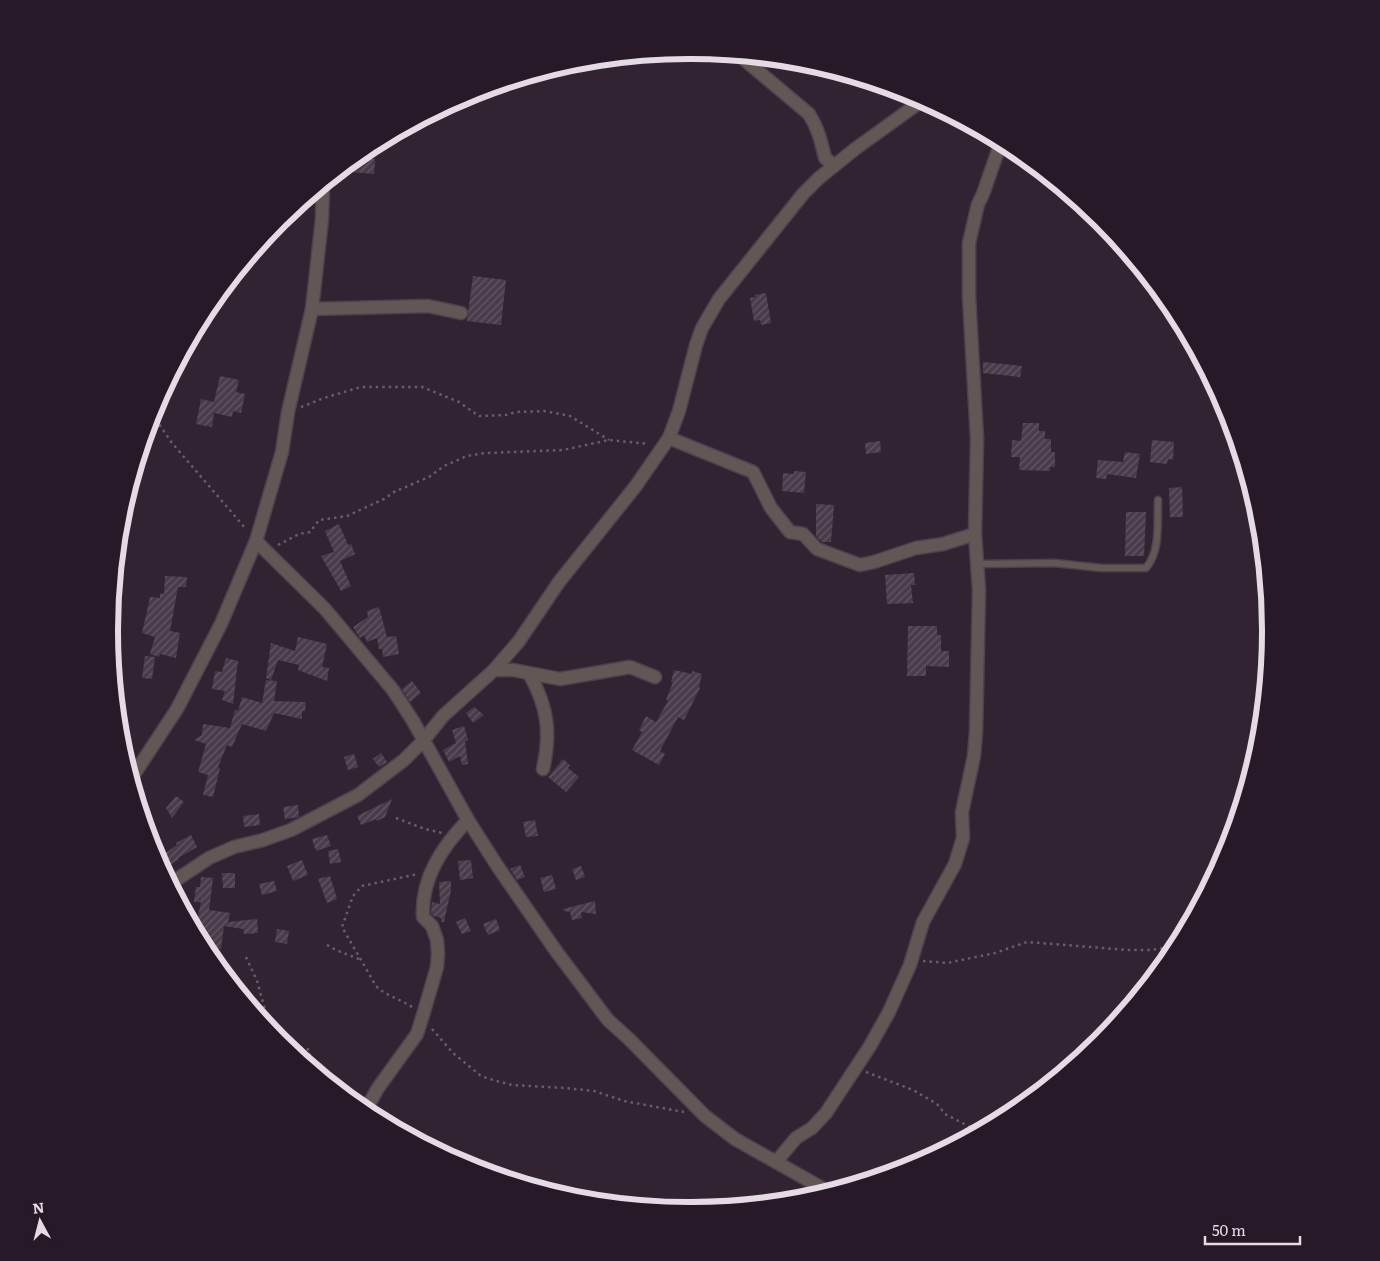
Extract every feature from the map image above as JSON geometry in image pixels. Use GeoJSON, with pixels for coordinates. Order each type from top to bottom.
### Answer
{"type":"FeatureCollection","features":[{"type":"Feature","properties":{"kind":"street"},"geometry":{"type":"LineString","coordinates":[[747,62],[808,114],[817,126],[825,158],[834,165]]}},
{"type":"Feature","properties":{"kind":"street"},"geometry":{"type":"LineString","coordinates":[[176,880],[209,858],[234,847],[263,840],[291,830],[358,795],[404,760],[443,716],[494,670],[519,641],[559,582],[635,487],[667,441],[679,411],[696,344],[709,315],[719,299],[803,194],[834,165],[916,105]]}},
{"type":"Feature","properties":{"kind":"street"},"geometry":{"type":"LineString","coordinates":[[776,1162],[796,1138],[812,1128],[826,1113],[889,1012],[910,965],[923,922],[955,864],[963,838],[962,812],[974,756],[976,732],[980,590],[975,534],[977,439],[970,306],[969,243],[978,204],[999,149]]}},
{"type":"Feature","properties":{"kind":"street"},"geometry":{"type":"LineString","coordinates":[[136,772],[176,709],[221,624],[256,541],[282,452],[288,412],[312,308],[322,219],[323,193]]}},
{"type":"Feature","properties":{"kind":"street"},"geometry":{"type":"LineString","coordinates":[[312,308],[428,306],[461,313]]}},
{"type":"Feature","properties":{"kind":"street"},"geometry":{"type":"LineString","coordinates":[[667,441],[753,472],[771,508],[790,532],[803,534],[817,550],[860,565],[916,548],[943,544],[975,534]]}},
{"type":"Feature","properties":{"kind":"street"},"geometry":{"type":"LineString","coordinates":[[256,541],[268,550],[325,609],[393,690],[413,721],[468,820],[498,867],[556,951],[608,1020],[705,1116],[735,1139],[820,1187]]}},
{"type":"Feature","properties":{"kind":"street"},"geometry":{"type":"LineString","coordinates":[[494,670],[512,670],[530,675],[560,679],[630,667],[656,676]]}},
{"type":"Feature","properties":{"kind":"street"},"geometry":{"type":"LineString","coordinates":[[530,675],[536,686],[547,718],[548,746],[543,769]]}},
{"type":"Feature","properties":{"kind":"street"},"geometry":{"type":"LineString","coordinates":[[369,1104],[378,1088],[417,1034],[424,1015],[437,968],[438,954],[437,940],[432,926],[423,917],[422,904],[428,876],[444,847],[468,820]]}},
{"type":"Feature","properties":{"kind":"lane"},"geometry":{"type":"LineString","coordinates":[[978,564],[1054,563],[1102,568],[1146,568],[1152,561],[1156,548],[1158,500]]}},
{"type":"Feature","properties":{"kind":"path"},"geometry":{"type":"LineString","coordinates":[[288,412],[324,398],[361,387],[422,387],[459,402],[479,416],[544,411],[570,416],[609,440]]}},
{"type":"Feature","properties":{"kind":"path"},"geometry":{"type":"LineString","coordinates":[[158,423],[172,443],[256,541]]}},
{"type":"Feature","properties":{"kind":"path"},"geometry":{"type":"LineString","coordinates":[[268,550],[299,534],[310,532],[319,520],[347,516],[429,477],[444,466],[467,456],[485,453],[563,450],[609,440],[667,441]]}},
{"type":"Feature","properties":{"kind":"path"},"geometry":{"type":"LineString","coordinates":[[396,818],[425,829],[454,835]]}},
{"type":"Feature","properties":{"kind":"path"},"geometry":{"type":"LineString","coordinates":[[428,876],[416,873],[362,886],[353,896],[342,927],[376,986],[382,992],[398,998],[424,1015],[434,1032],[453,1053],[481,1076],[512,1085],[594,1091],[624,1101],[705,1116]]}},
{"type":"Feature","properties":{"kind":"path"},"geometry":{"type":"LineString","coordinates":[[910,965],[922,961],[947,963],[995,953],[1027,942],[1128,950],[1165,948]]}},
{"type":"Feature","properties":{"kind":"path"},"geometry":{"type":"LineString","coordinates":[[327,945],[348,956],[360,959]]}},
{"type":"Feature","properties":{"kind":"path"},"geometry":{"type":"LineString","coordinates":[[246,957],[257,982],[266,1013]]}},
{"type":"Feature","properties":{"kind":"path"},"geometry":{"type":"LineString","coordinates":[[299,1047],[310,1050],[309,1056]]}},
{"type":"Feature","properties":{"kind":"path"},"geometry":{"type":"LineString","coordinates":[[856,1066],[913,1090],[937,1104],[945,1114],[972,1128]]}},
{"type":"Feature","properties":{"kind":"building"},"geometry":{"type":"Polygon","coordinates":[[[367,159],[375,159],[374,174],[349,172],[367,159]]]}},
{"type":"Feature","properties":{"kind":"building"},"geometry":{"type":"Polygon","coordinates":[[[473,276],[506,280],[501,325],[467,321],[473,276]]]}},
{"type":"Feature","properties":{"kind":"building"},"geometry":{"type":"Polygon","coordinates":[[[766,293],[771,323],[761,325],[760,320],[754,321],[750,298],[766,293]]]}},
{"type":"Feature","properties":{"kind":"building"},"geometry":{"type":"Polygon","coordinates":[[[983,362],[1022,366],[1020,377],[983,373],[983,362]]]}},
{"type":"Feature","properties":{"kind":"building"},"geometry":{"type":"Polygon","coordinates":[[[220,376],[239,380],[236,392],[245,394],[241,413],[233,411],[232,417],[214,413],[212,427],[196,424],[201,399],[214,402],[220,376]]]}},
{"type":"Feature","properties":{"kind":"building"},"geometry":{"type":"Polygon","coordinates":[[[1023,423],[1039,423],[1039,431],[1045,431],[1045,439],[1051,439],[1051,452],[1055,452],[1055,467],[1050,467],[1050,471],[1019,470],[1020,457],[1011,457],[1012,440],[1021,441],[1023,423]]]}},
{"type":"Feature","properties":{"kind":"building"},"geometry":{"type":"Polygon","coordinates":[[[1152,440],[1174,442],[1173,460],[1168,459],[1167,464],[1150,462],[1152,440]]]}},
{"type":"Feature","properties":{"kind":"building"},"geometry":{"type":"Polygon","coordinates":[[[880,441],[881,452],[866,454],[865,443],[880,441]]]}},
{"type":"Feature","properties":{"kind":"building"},"geometry":{"type":"Polygon","coordinates":[[[1125,452],[1140,454],[1136,478],[1107,474],[1106,479],[1096,478],[1098,460],[1123,462],[1125,452]]]}},
{"type":"Feature","properties":{"kind":"building"},"geometry":{"type":"Polygon","coordinates":[[[794,471],[806,472],[804,493],[782,491],[783,473],[794,474],[794,471]]]}},
{"type":"Feature","properties":{"kind":"building"},"geometry":{"type":"Polygon","coordinates":[[[1182,487],[1183,517],[1170,517],[1169,488],[1182,487]]]}},
{"type":"Feature","properties":{"kind":"building"},"geometry":{"type":"Polygon","coordinates":[[[816,504],[834,505],[831,542],[822,542],[816,536],[816,504]]]}},
{"type":"Feature","properties":{"kind":"building"},"geometry":{"type":"Polygon","coordinates":[[[1126,512],[1146,512],[1144,556],[1125,556],[1126,512]]]}},
{"type":"Feature","properties":{"kind":"building"},"geometry":{"type":"Polygon","coordinates":[[[339,524],[348,545],[351,544],[355,554],[340,561],[351,586],[341,591],[321,556],[334,552],[325,531],[339,524]]]}},
{"type":"Feature","properties":{"kind":"building"},"geometry":{"type":"Polygon","coordinates":[[[914,573],[915,585],[911,585],[913,603],[887,604],[885,575],[914,573]]]}},
{"type":"Feature","properties":{"kind":"building"},"geometry":{"type":"Polygon","coordinates":[[[165,576],[187,577],[186,587],[178,587],[170,631],[180,633],[176,658],[160,654],[159,657],[150,654],[155,637],[142,633],[150,597],[160,598],[160,593],[164,594],[165,576]]]}},
{"type":"Feature","properties":{"kind":"building"},"geometry":{"type":"Polygon","coordinates":[[[379,607],[387,637],[396,636],[399,654],[383,657],[377,638],[367,642],[364,635],[360,638],[353,627],[368,617],[367,611],[379,607]]]}},
{"type":"Feature","properties":{"kind":"building"},"geometry":{"type":"Polygon","coordinates":[[[908,626],[937,626],[937,635],[941,635],[941,651],[949,651],[949,667],[926,666],[926,676],[907,676],[908,626]]]}},
{"type":"Feature","properties":{"kind":"building"},"geometry":{"type":"Polygon","coordinates":[[[298,637],[327,644],[322,667],[329,668],[327,681],[298,670],[299,665],[278,660],[271,680],[266,678],[271,643],[295,651],[298,637]]]}},
{"type":"Feature","properties":{"kind":"building"},"geometry":{"type":"Polygon","coordinates":[[[145,656],[155,657],[152,679],[142,678],[145,656]]]}},
{"type":"Feature","properties":{"kind":"building"},"geometry":{"type":"Polygon","coordinates":[[[226,658],[238,661],[233,704],[222,700],[225,691],[212,689],[215,671],[222,672],[226,658]]]}},
{"type":"Feature","properties":{"kind":"building"},"geometry":{"type":"Polygon","coordinates":[[[674,670],[692,674],[692,671],[702,674],[700,688],[684,720],[678,717],[660,751],[665,754],[659,765],[632,750],[642,732],[639,730],[646,716],[656,722],[668,701],[666,700],[673,682],[671,682],[674,670]]]}},
{"type":"Feature","properties":{"kind":"building"},"geometry":{"type":"Polygon","coordinates":[[[266,680],[277,681],[274,701],[306,702],[305,711],[302,711],[302,719],[274,713],[266,731],[242,724],[232,747],[227,745],[218,767],[220,768],[213,797],[203,795],[208,775],[198,772],[206,744],[194,740],[202,735],[203,724],[230,728],[235,710],[238,711],[242,697],[262,703],[266,680]]]}},
{"type":"Feature","properties":{"kind":"building"},"geometry":{"type":"Polygon","coordinates":[[[412,681],[421,693],[410,702],[402,689],[412,681]]]}},
{"type":"Feature","properties":{"kind":"building"},"geometry":{"type":"Polygon","coordinates":[[[474,707],[484,715],[473,723],[466,713],[474,707]]]}},
{"type":"Feature","properties":{"kind":"building"},"geometry":{"type":"Polygon","coordinates":[[[464,726],[468,740],[465,741],[468,764],[462,765],[460,756],[449,762],[443,750],[456,743],[452,730],[464,726]]]}},
{"type":"Feature","properties":{"kind":"building"},"geometry":{"type":"Polygon","coordinates":[[[381,753],[387,762],[379,767],[373,759],[381,753]]]}},
{"type":"Feature","properties":{"kind":"building"},"geometry":{"type":"Polygon","coordinates":[[[354,754],[358,767],[348,770],[344,757],[354,754]]]}},
{"type":"Feature","properties":{"kind":"building"},"geometry":{"type":"Polygon","coordinates":[[[563,759],[570,765],[568,768],[579,777],[566,792],[548,777],[563,759]]]}},
{"type":"Feature","properties":{"kind":"building"},"geometry":{"type":"Polygon","coordinates":[[[176,796],[184,802],[172,818],[166,808],[176,796]]]}},
{"type":"Feature","properties":{"kind":"building"},"geometry":{"type":"Polygon","coordinates":[[[392,799],[385,817],[361,825],[357,816],[392,799]]]}},
{"type":"Feature","properties":{"kind":"building"},"geometry":{"type":"Polygon","coordinates":[[[298,805],[299,817],[285,819],[283,807],[298,805]]]}},
{"type":"Feature","properties":{"kind":"building"},"geometry":{"type":"Polygon","coordinates":[[[259,814],[260,825],[244,827],[243,816],[259,814]]]}},
{"type":"Feature","properties":{"kind":"building"},"geometry":{"type":"Polygon","coordinates":[[[535,820],[538,836],[526,837],[523,822],[535,820]]]}},
{"type":"Feature","properties":{"kind":"building"},"geometry":{"type":"Polygon","coordinates":[[[191,835],[197,847],[169,865],[164,854],[177,845],[176,843],[191,835]]]}},
{"type":"Feature","properties":{"kind":"building"},"geometry":{"type":"Polygon","coordinates":[[[327,835],[331,846],[316,851],[312,839],[327,835]]]}},
{"type":"Feature","properties":{"kind":"building"},"geometry":{"type":"Polygon","coordinates":[[[338,849],[341,862],[330,864],[328,851],[338,849]]]}},
{"type":"Feature","properties":{"kind":"building"},"geometry":{"type":"Polygon","coordinates":[[[302,860],[308,875],[293,881],[287,866],[302,860]]]}},
{"type":"Feature","properties":{"kind":"building"},"geometry":{"type":"Polygon","coordinates":[[[471,860],[473,878],[460,880],[458,861],[471,860]]]}},
{"type":"Feature","properties":{"kind":"building"},"geometry":{"type":"Polygon","coordinates":[[[520,865],[525,877],[517,880],[510,869],[520,865]]]}},
{"type":"Feature","properties":{"kind":"building"},"geometry":{"type":"Polygon","coordinates":[[[581,866],[585,877],[576,880],[572,869],[581,866]]]}},
{"type":"Feature","properties":{"kind":"building"},"geometry":{"type":"Polygon","coordinates":[[[222,873],[235,873],[235,888],[223,888],[222,873]]]}},
{"type":"Feature","properties":{"kind":"building"},"geometry":{"type":"Polygon","coordinates":[[[552,875],[556,889],[544,892],[540,878],[552,875]]]}},
{"type":"Feature","properties":{"kind":"building"},"geometry":{"type":"Polygon","coordinates":[[[330,876],[337,899],[327,903],[318,879],[330,876]]]}},
{"type":"Feature","properties":{"kind":"building"},"geometry":{"type":"Polygon","coordinates":[[[201,877],[213,878],[209,910],[230,913],[228,922],[257,919],[258,933],[244,934],[243,929],[224,926],[221,949],[215,948],[209,939],[210,936],[207,936],[197,920],[201,902],[194,902],[196,887],[200,887],[201,877]]]}},
{"type":"Feature","properties":{"kind":"building"},"geometry":{"type":"Polygon","coordinates":[[[274,881],[277,891],[262,895],[259,884],[274,881]]]}},
{"type":"Feature","properties":{"kind":"building"},"geometry":{"type":"Polygon","coordinates":[[[451,881],[451,890],[444,922],[441,922],[441,918],[431,914],[432,902],[440,904],[439,882],[451,881]]]}},
{"type":"Feature","properties":{"kind":"building"},"geometry":{"type":"Polygon","coordinates":[[[595,901],[596,914],[581,912],[582,918],[572,920],[570,912],[563,909],[595,901]]]}},
{"type":"Feature","properties":{"kind":"building"},"geometry":{"type":"Polygon","coordinates":[[[465,918],[471,931],[462,934],[456,922],[465,918]]]}},
{"type":"Feature","properties":{"kind":"building"},"geometry":{"type":"Polygon","coordinates":[[[496,919],[500,930],[488,935],[483,924],[496,919]]]}},
{"type":"Feature","properties":{"kind":"building"},"geometry":{"type":"Polygon","coordinates":[[[277,929],[289,931],[287,944],[275,942],[277,929]]]}}]}
